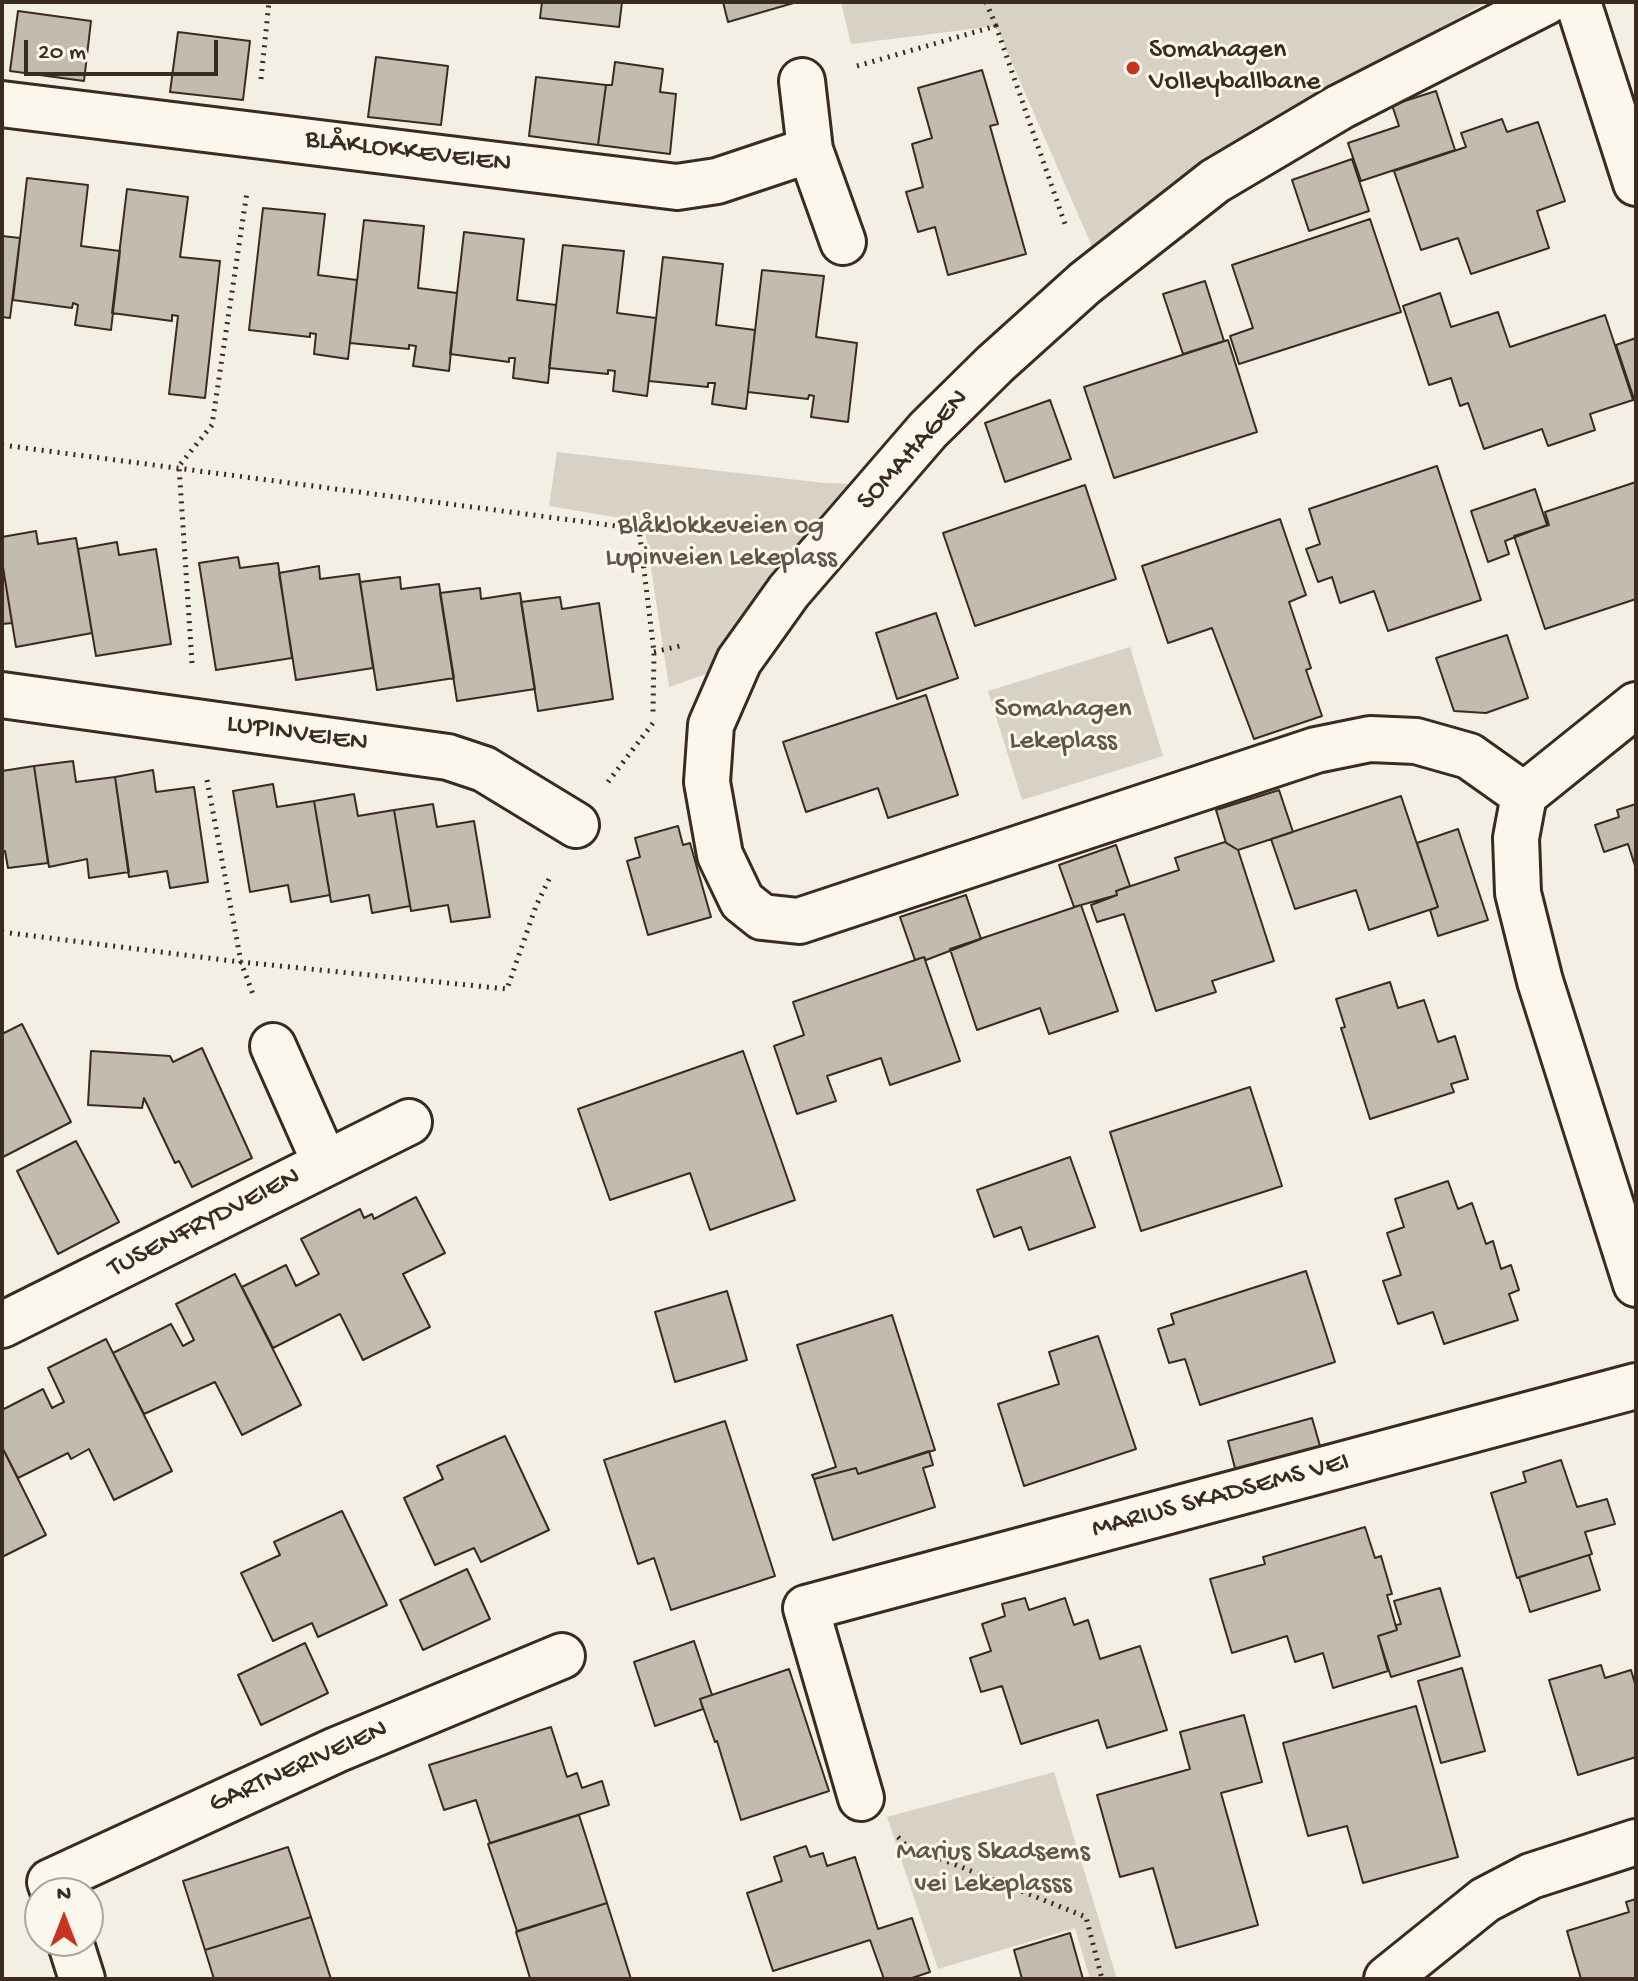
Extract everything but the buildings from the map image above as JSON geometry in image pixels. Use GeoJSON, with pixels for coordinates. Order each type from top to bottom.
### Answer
{"type":"FeatureCollection","features":[{"type":"Feature","properties":{"kind":"street","name":"SOMAHAGEN"},"geometry":{"type":"LineString","coordinates":[[1524,795],[1469,756],[1416,741],[1370,739],[1316,750],[799,921],[762,917],[742,901],[720,855],[707,782],[711,725],[739,661],[789,591],[928,430],[1085,283],[1215,181],[1340,107],[1546,2]]}},
{"type":"Feature","properties":{"kind":"street"},"geometry":{"type":"LineString","coordinates":[[1578,2],[1636,183]]}},
{"type":"Feature","properties":{"kind":"street"},"geometry":{"type":"LineString","coordinates":[[802,81],[810,150],[843,242]]}},
{"type":"Feature","properties":{"kind":"street","name":"BLÅKLOKKEVEIEN"},"geometry":{"type":"LineString","coordinates":[[2,104],[677,187],[717,181],[810,150]]}},
{"type":"Feature","properties":{"kind":"street","name":"LUPINVEIEN"},"geometry":{"type":"LineString","coordinates":[[2,695],[448,757],[484,769],[576,825]]}},
{"type":"Feature","properties":{"kind":"street"},"geometry":{"type":"LineString","coordinates":[[1636,705],[1524,795],[1516,838],[1518,893],[1540,981],[1636,1284]]}},
{"type":"Feature","properties":{"kind":"street"},"geometry":{"type":"LineString","coordinates":[[273,1046],[325,1163]]}},
{"type":"Feature","properties":{"kind":"street","name":"TUSENFRYDVEIEN"},"geometry":{"type":"LineString","coordinates":[[2,1325],[409,1122]]}},
{"type":"Feature","properties":{"kind":"street","name":"MARIUS SKADSEMS VEI"},"geometry":{"type":"LineString","coordinates":[[861,1798],[806,1608],[1636,1386]]}},
{"type":"Feature","properties":{"kind":"street","name":"GARTNERIVEIEN"},"geometry":{"type":"LineString","coordinates":[[61,1877],[336,1750],[562,1656]]}},
{"type":"Feature","properties":{"kind":"street"},"geometry":{"type":"LineString","coordinates":[[1387,1979],[1485,1900],[1531,1876],[1636,1842]]}},
{"type":"Feature","properties":{"kind":"street"},"geometry":{"type":"LineString","coordinates":[[75,1957],[82,1979]]}},
{"type":"Feature","properties":{"kind":"path"},"geometry":{"type":"LineString","coordinates":[[269,2],[256,134],[212,425],[179,466],[196,720],[241,962],[273,1046]]}},
{"type":"Feature","properties":{"kind":"path"},"geometry":{"type":"LineString","coordinates":[[986,2],[1085,283]]}},
{"type":"Feature","properties":{"kind":"path"},"geometry":{"type":"LineString","coordinates":[[802,81],[996,26]]}},
{"type":"Feature","properties":{"kind":"path"},"geometry":{"type":"LineString","coordinates":[[2,445],[639,529],[654,652],[653,724],[576,825],[536,906],[507,989],[241,962],[2,932]]}},
{"type":"Feature","properties":{"kind":"path"},"geometry":{"type":"LineString","coordinates":[[861,1798],[906,1845],[1086,1917],[1102,1979]]}},
{"type":"Feature","properties":{"kind":"green space"},"geometry":{"type":"Polygon","coordinates":[[[841,2],[1486,2],[1171,183],[1093,249],[996,26],[851,44],[841,2]]]}},
{"type":"Feature","properties":{"kind":"green space","name":"Blåklokkeveien og Lupinveien Lekeplass"},"geometry":{"type":"Polygon","coordinates":[[[557,452],[853,484],[720,669],[669,687],[644,522],[549,506],[557,452]]]}},
{"type":"Feature","properties":{"kind":"green space","name":"Somahagen Lekeplass"},"geometry":{"type":"Polygon","coordinates":[[[1130,647],[1163,756],[1022,800],[988,691],[1130,647]]]}},
{"type":"Feature","properties":{"kind":"green space","name":"Marius Skadsems vei Lekeplasss"},"geometry":{"type":"Polygon","coordinates":[[[1054,1772],[1117,1979],[1090,1979],[1075,1928],[938,1969],[887,1817],[1054,1772]]]}},
{"type":"Feature","properties":{"kind":"place","name":"Somahagen Volleyballbane"},"geometry":{"type":"Point","coordinates":[1133,68]}}]}
